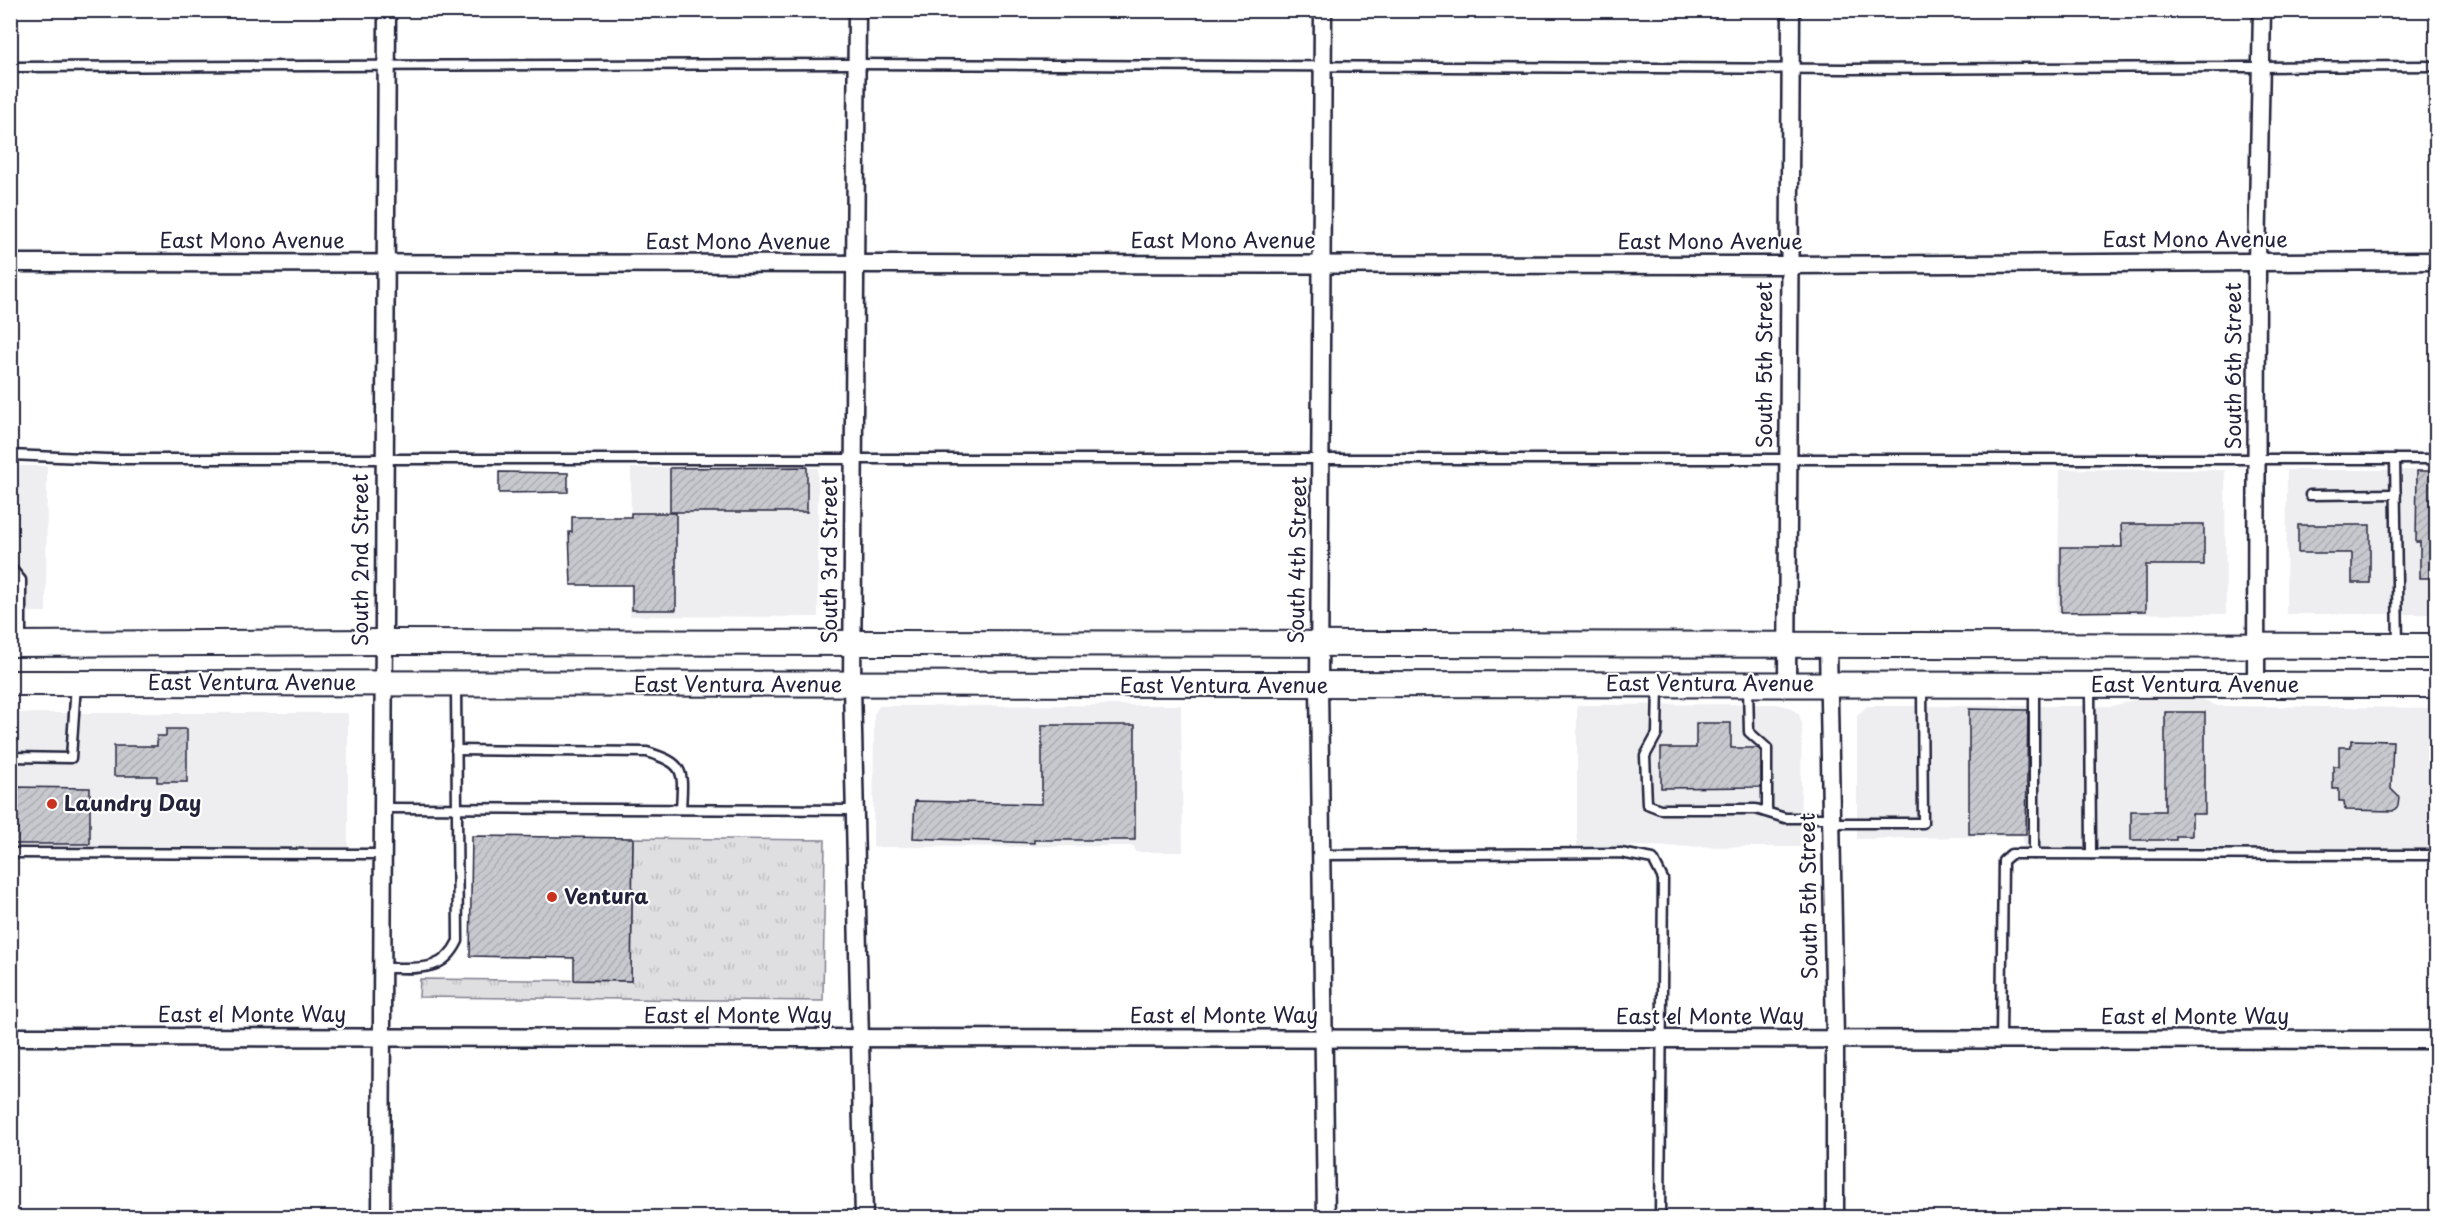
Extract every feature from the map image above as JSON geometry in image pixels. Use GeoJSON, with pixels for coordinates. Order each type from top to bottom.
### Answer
{"type":"FeatureCollection","features":[{"type":"Feature","properties":{"kind":"main road","name":"East Ventura Avenue"},"geometry":{"type":"LineString","coordinates":[[16,644],[383,642],[852,645],[2436,646]]}},
{"type":"Feature","properties":{"kind":"main road","name":"East Ventura Avenue"},"geometry":{"type":"LineString","coordinates":[[10,683],[383,682],[852,686],[2436,685]]}},
{"type":"Feature","properties":{"kind":"street","name":"South 2nd Street"},"geometry":{"type":"LineString","coordinates":[[381,1218],[381,854],[387,10]]}},
{"type":"Feature","properties":{"kind":"street","name":"South 3rd Street"},"geometry":{"type":"LineString","coordinates":[[857,10],[852,686],[864,1218]]}},
{"type":"Feature","properties":{"kind":"street","name":"South 4th Street"},"geometry":{"type":"LineString","coordinates":[[1323,10],[1319,686],[1326,1039],[1326,1218]]}},
{"type":"Feature","properties":{"kind":"street","name":"South 5th Street"},"geometry":{"type":"LineString","coordinates":[[1787,684],[1791,10]]}},
{"type":"Feature","properties":{"kind":"street","name":"South 6th Street"},"geometry":{"type":"LineString","coordinates":[[2256,686],[2257,262],[2262,10]]}},
{"type":"Feature","properties":{"kind":"street","name":"East Mono Avenue"},"geometry":{"type":"LineString","coordinates":[[10,263],[1788,265],[2436,261]]}},
{"type":"Feature","properties":{"kind":"street","name":"South 5th Street"},"geometry":{"type":"LineString","coordinates":[[1828,645],[1835,1040],[1834,1218]]}},
{"type":"Feature","properties":{"kind":"street","name":"East el Monte Way"},"geometry":{"type":"LineString","coordinates":[[10,1037],[2436,1040]]}},
{"type":"Feature","properties":{"kind":"lane"},"geometry":{"type":"LineString","coordinates":[[10,67],[856,64],[1791,68],[2436,66]]}},
{"type":"Feature","properties":{"kind":"lane"},"geometry":{"type":"LineString","coordinates":[[10,456],[107,459],[385,457],[2436,459]]}},
{"type":"Feature","properties":{"kind":"lane"},"geometry":{"type":"LineString","coordinates":[[2395,459],[2398,646]]}},
{"type":"Feature","properties":{"kind":"lane"},"geometry":{"type":"LineString","coordinates":[[2310,495],[2396,494]]}},
{"type":"Feature","properties":{"kind":"lane"},"geometry":{"type":"LineString","coordinates":[[10,567],[21,580],[16,644]]}},
{"type":"Feature","properties":{"kind":"lane"},"geometry":{"type":"LineString","coordinates":[[10,757],[71,758],[76,683]]}},
{"type":"Feature","properties":{"kind":"lane"},"geometry":{"type":"LineString","coordinates":[[381,968],[436,966],[451,956],[458,941],[456,683]]}},
{"type":"Feature","properties":{"kind":"lane"},"geometry":{"type":"LineString","coordinates":[[1748,684],[1749,732],[1767,748],[1767,812]]}},
{"type":"Feature","properties":{"kind":"lane"},"geometry":{"type":"LineString","coordinates":[[1658,685],[1657,734],[1645,756],[1647,804],[1660,809],[1756,808],[1785,818],[1923,823],[1922,684]]}},
{"type":"Feature","properties":{"kind":"lane"},"geometry":{"type":"LineString","coordinates":[[2034,685],[2034,854]]}},
{"type":"Feature","properties":{"kind":"lane"},"geometry":{"type":"LineString","coordinates":[[2090,685],[2091,854]]}},
{"type":"Feature","properties":{"kind":"lane"},"geometry":{"type":"LineString","coordinates":[[456,750],[647,752],[671,759],[683,776],[681,808]]}},
{"type":"Feature","properties":{"kind":"lane"},"geometry":{"type":"LineString","coordinates":[[382,808],[457,806],[855,810]]}},
{"type":"Feature","properties":{"kind":"lane"},"geometry":{"type":"LineString","coordinates":[[10,853],[381,854]]}},
{"type":"Feature","properties":{"kind":"lane"},"geometry":{"type":"LineString","coordinates":[[1322,855],[1621,853],[1653,859],[1663,879],[1660,1218]]}},
{"type":"Feature","properties":{"kind":"lane"},"geometry":{"type":"LineString","coordinates":[[2001,1040],[2003,861],[2011,854],[2436,855]]}},
{"type":"Feature","properties":{"kind":"shaded area"},"geometry":{"type":"Polygon","coordinates":[[[11,466],[47,466],[46,612],[11,612],[11,466]]]}},
{"type":"Feature","properties":{"kind":"shaded area"},"geometry":{"type":"Polygon","coordinates":[[[631,468],[818,468],[818,617],[630,616],[631,468]]]}},
{"type":"Feature","properties":{"kind":"shaded area"},"geometry":{"type":"Polygon","coordinates":[[[2060,469],[2225,470],[2226,614],[2057,613],[2060,469]]]}},
{"type":"Feature","properties":{"kind":"shaded area"},"geometry":{"type":"Polygon","coordinates":[[[2287,470],[2436,470],[2436,614],[2286,614],[2287,470]]]}},
{"type":"Feature","properties":{"kind":"shaded area"},"geometry":{"type":"Polygon","coordinates":[[[2148,696],[2198,697],[2217,706],[2435,708],[2436,850],[2023,849],[2023,836],[1857,839],[1857,716],[1867,706],[2112,706],[2148,696]]]}},
{"type":"Feature","properties":{"kind":"shaded area"},"geometry":{"type":"Polygon","coordinates":[[[1777,704],[1789,707],[1799,714],[1802,724],[1800,847],[1577,846],[1577,705],[1777,704]]]}},
{"type":"Feature","properties":{"kind":"shaded area"},"geometry":{"type":"Polygon","coordinates":[[[1181,705],[1183,852],[1135,852],[1134,846],[873,847],[874,714],[879,706],[1181,705]]]}},
{"type":"Feature","properties":{"kind":"shaded area"},"geometry":{"type":"Polygon","coordinates":[[[11,713],[348,713],[348,849],[11,848],[11,713]]]}},
{"type":"Feature","properties":{"kind":"green space"},"geometry":{"type":"Polygon","coordinates":[[[633,838],[825,840],[823,1001],[419,997],[420,979],[631,981],[633,838]]]}},
{"type":"Feature","properties":{"kind":"building"},"geometry":{"type":"Polygon","coordinates":[[[807,467],[807,512],[670,512],[670,468],[807,467]]]}},
{"type":"Feature","properties":{"kind":"building"},"geometry":{"type":"Polygon","coordinates":[[[2417,471],[2436,471],[2436,578],[2420,578],[2420,542],[2416,542],[2417,471]]]}},
{"type":"Feature","properties":{"kind":"building"},"geometry":{"type":"Polygon","coordinates":[[[499,472],[568,473],[568,492],[499,493],[499,472]]]}},
{"type":"Feature","properties":{"kind":"building"},"geometry":{"type":"Polygon","coordinates":[[[631,513],[676,513],[676,610],[632,610],[632,585],[571,585],[569,532],[572,532],[572,517],[631,517],[631,513]]]}},
{"type":"Feature","properties":{"kind":"building"},"geometry":{"type":"Polygon","coordinates":[[[2121,524],[2204,524],[2204,565],[2146,565],[2146,611],[2061,612],[2061,547],[2122,547],[2121,524]]]}},
{"type":"Feature","properties":{"kind":"building"},"geometry":{"type":"Polygon","coordinates":[[[2298,525],[2370,525],[2370,583],[2352,583],[2352,553],[2298,553],[2298,525]]]}},
{"type":"Feature","properties":{"kind":"building"},"geometry":{"type":"Polygon","coordinates":[[[1969,709],[2028,710],[2026,834],[1969,834],[1969,709]]]}},
{"type":"Feature","properties":{"kind":"building"},"geometry":{"type":"Polygon","coordinates":[[[2165,712],[2205,712],[2205,814],[2192,814],[2192,836],[2176,836],[2176,840],[2131,840],[2131,811],[2165,811],[2165,712]]]}},
{"type":"Feature","properties":{"kind":"building"},"geometry":{"type":"Polygon","coordinates":[[[1696,723],[1731,723],[1731,748],[1757,748],[1761,751],[1761,787],[1661,788],[1661,748],[1696,748],[1696,723]]]}},
{"type":"Feature","properties":{"kind":"building"},"geometry":{"type":"Polygon","coordinates":[[[1042,725],[1135,725],[1135,840],[1034,840],[1034,843],[913,838],[915,801],[1042,804],[1042,725]]]}},
{"type":"Feature","properties":{"kind":"building"},"geometry":{"type":"Polygon","coordinates":[[[166,729],[187,729],[187,782],[157,782],[157,776],[114,776],[114,746],[157,746],[157,736],[166,736],[166,729]]]}},
{"type":"Feature","properties":{"kind":"building"},"geometry":{"type":"Polygon","coordinates":[[[2351,740],[2393,741],[2391,789],[2399,797],[2398,806],[2393,811],[2345,810],[2344,801],[2339,801],[2339,789],[2333,789],[2333,766],[2339,766],[2339,747],[2351,747],[2351,740]]]}},
{"type":"Feature","properties":{"kind":"building"},"geometry":{"type":"Polygon","coordinates":[[[10,787],[90,788],[90,844],[10,844],[10,787]]]}},
{"type":"Feature","properties":{"kind":"building","name":"Ventura"},"geometry":{"type":"Polygon","coordinates":[[[472,836],[633,838],[631,981],[574,980],[574,958],[470,956],[472,836]]]}},
{"type":"Feature","properties":{"kind":"place","name":"Laundry Day"},"geometry":{"type":"Point","coordinates":[52,804]}},
{"type":"Feature","properties":{"kind":"place","name":"Ventura"},"geometry":{"type":"Point","coordinates":[552,897]}}]}
